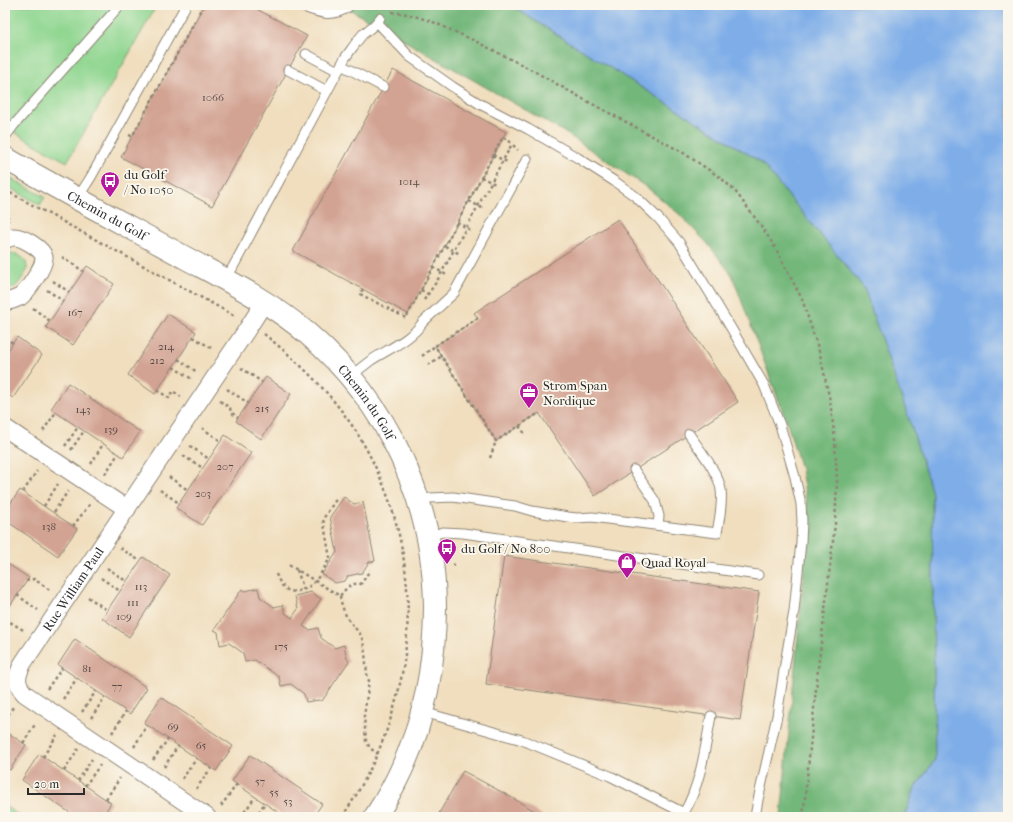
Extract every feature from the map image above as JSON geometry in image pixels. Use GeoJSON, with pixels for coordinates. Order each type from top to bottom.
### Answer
{"type":"FeatureCollection","features":[{"type":"Feature","properties":{"kind":"street","name":"Chemin du Golf"},"geometry":{"type":"LineString","coordinates":[[5,158],[226,280],[291,320],[306,332],[351,377],[385,426],[404,462],[414,488],[428,536],[433,571],[435,619],[431,673],[423,712],[402,769],[375,817]]}},
{"type":"Feature","properties":{"kind":"street"},"geometry":{"type":"LineString","coordinates":[[5,240],[13,237],[24,240],[41,251],[44,260],[41,269],[20,297],[5,302]]}},
{"type":"Feature","properties":{"kind":"street","name":"Rue William-Paul"},"geometry":{"type":"LineString","coordinates":[[213,813],[25,694],[18,686],[18,677],[23,663],[264,303]]}},
{"type":"Feature","properties":{"kind":"street"},"geometry":{"type":"LineString","coordinates":[[5,428],[127,509]]}},
{"type":"Feature","properties":{"kind":"lane"},"geometry":{"type":"LineString","coordinates":[[5,137],[18,120],[120,5]]}},
{"type":"Feature","properties":{"kind":"lane"},"geometry":{"type":"LineString","coordinates":[[78,199],[186,5]]}},
{"type":"Feature","properties":{"kind":"lane"},"geometry":{"type":"LineString","coordinates":[[298,5],[325,14],[335,14],[348,7]]}},
{"type":"Feature","properties":{"kind":"lane"},"geometry":{"type":"LineString","coordinates":[[226,280],[340,68],[356,42],[378,20],[409,56],[480,104],[528,129],[614,181],[635,196],[658,218],[679,242],[764,385],[780,426],[795,477],[801,504],[801,542],[794,611],[777,716],[755,817]]}},
{"type":"Feature","properties":{"kind":"lane"},"geometry":{"type":"LineString","coordinates":[[306,54],[384,87]]}},
{"type":"Feature","properties":{"kind":"lane"},"geometry":{"type":"LineString","coordinates":[[288,70],[327,91]]}},
{"type":"Feature","properties":{"kind":"lane"},"geometry":{"type":"LineString","coordinates":[[351,377],[370,362],[407,338],[454,293],[527,159]]}},
{"type":"Feature","properties":{"kind":"lane"},"geometry":{"type":"LineString","coordinates":[[418,501],[430,498],[453,497],[515,506],[532,511],[577,518],[592,517],[717,533],[721,503],[720,481],[689,434]]}},
{"type":"Feature","properties":{"kind":"lane"},"geometry":{"type":"LineString","coordinates":[[634,470],[655,502],[659,516],[658,525]]}},
{"type":"Feature","properties":{"kind":"lane"},"geometry":{"type":"LineString","coordinates":[[428,536],[443,532],[463,533],[758,575]]}},
{"type":"Feature","properties":{"kind":"lane"},"geometry":{"type":"LineString","coordinates":[[423,712],[522,740],[610,776],[684,813],[693,796],[701,768],[711,716]]}},
{"type":"Feature","properties":{"kind":"path"},"geometry":{"type":"LineString","coordinates":[[125,132],[132,136],[204,5]]}},
{"type":"Feature","properties":{"kind":"path"},"geometry":{"type":"LineString","coordinates":[[386,11],[407,14],[431,21],[475,41],[532,70],[682,152],[721,178],[735,191],[764,230],[776,249],[802,299],[820,354],[830,401],[835,440],[837,482],[835,524],[803,817]]}},
{"type":"Feature","properties":{"kind":"path"},"geometry":{"type":"LineString","coordinates":[[363,289],[360,294],[406,318],[503,137],[512,144],[421,305]]}},
{"type":"Feature","properties":{"kind":"path"},"geometry":{"type":"LineString","coordinates":[[493,155],[503,160]]}},
{"type":"Feature","properties":{"kind":"path"},"geometry":{"type":"LineString","coordinates":[[481,177],[491,182]]}},
{"type":"Feature","properties":{"kind":"path"},"geometry":{"type":"LineString","coordinates":[[5,190],[237,317]]}},
{"type":"Feature","properties":{"kind":"path"},"geometry":{"type":"LineString","coordinates":[[469,201],[478,206]]}},
{"type":"Feature","properties":{"kind":"path"},"geometry":{"type":"LineString","coordinates":[[457,222],[466,227]]}},
{"type":"Feature","properties":{"kind":"path"},"geometry":{"type":"LineString","coordinates":[[444,246],[453,250]]}},
{"type":"Feature","properties":{"kind":"path"},"geometry":{"type":"LineString","coordinates":[[60,256],[83,271]]}},
{"type":"Feature","properties":{"kind":"path"},"geometry":{"type":"LineString","coordinates":[[433,268],[441,272]]}},
{"type":"Feature","properties":{"kind":"path"},"geometry":{"type":"LineString","coordinates":[[52,281],[69,292]]}},
{"type":"Feature","properties":{"kind":"path"},"geometry":{"type":"LineString","coordinates":[[46,290],[63,301]]}},
{"type":"Feature","properties":{"kind":"path"},"geometry":{"type":"LineString","coordinates":[[421,290],[428,294]]}},
{"type":"Feature","properties":{"kind":"path"},"geometry":{"type":"LineString","coordinates":[[28,304],[50,321]]}},
{"type":"Feature","properties":{"kind":"path"},"geometry":{"type":"LineString","coordinates":[[422,356],[478,318]]}},
{"type":"Feature","properties":{"kind":"path","name":"Chemin du Golf"},"geometry":{"type":"LineString","coordinates":[[264,333],[314,379],[334,401],[356,431],[369,453],[394,513],[405,565],[407,601],[406,643],[403,672],[397,697],[378,754],[361,788],[342,817]]}},
{"type":"Feature","properties":{"kind":"path"},"geometry":{"type":"LineString","coordinates":[[193,337],[215,351]]}},
{"type":"Feature","properties":{"kind":"path"},"geometry":{"type":"LineString","coordinates":[[5,338],[13,343]]}},
{"type":"Feature","properties":{"kind":"path"},"geometry":{"type":"LineString","coordinates":[[435,346],[496,441]]}},
{"type":"Feature","properties":{"kind":"path"},"geometry":{"type":"LineString","coordinates":[[428,365],[442,356]]}},
{"type":"Feature","properties":{"kind":"path"},"geometry":{"type":"LineString","coordinates":[[178,359],[200,374]]}},
{"type":"Feature","properties":{"kind":"path"},"geometry":{"type":"LineString","coordinates":[[173,367],[195,381]]}},
{"type":"Feature","properties":{"kind":"path"},"geometry":{"type":"LineString","coordinates":[[240,367],[262,382]]}},
{"type":"Feature","properties":{"kind":"path"},"geometry":{"type":"LineString","coordinates":[[226,388],[248,403]]}},
{"type":"Feature","properties":{"kind":"path"},"geometry":{"type":"LineString","coordinates":[[158,390],[169,398],[173,391],[183,399]]}},
{"type":"Feature","properties":{"kind":"path"},"geometry":{"type":"LineString","coordinates":[[218,400],[230,408],[231,412],[238,418]]}},
{"type":"Feature","properties":{"kind":"path"},"geometry":{"type":"LineString","coordinates":[[41,434],[56,412]]}},
{"type":"Feature","properties":{"kind":"path"},"geometry":{"type":"LineString","coordinates":[[490,458],[496,441],[539,413]]}},
{"type":"Feature","properties":{"kind":"path"},"geometry":{"type":"LineString","coordinates":[[519,426],[526,435]]}},
{"type":"Feature","properties":{"kind":"path"},"geometry":{"type":"LineString","coordinates":[[63,449],[78,427]]}},
{"type":"Feature","properties":{"kind":"path"},"geometry":{"type":"LineString","coordinates":[[200,427],[221,441]]}},
{"type":"Feature","properties":{"kind":"path"},"geometry":{"type":"LineString","coordinates":[[69,453],[84,431]]}},
{"type":"Feature","properties":{"kind":"path"},"geometry":{"type":"LineString","coordinates":[[90,467],[103,444]]}},
{"type":"Feature","properties":{"kind":"path"},"geometry":{"type":"LineString","coordinates":[[187,445],[209,459]]}},
{"type":"Feature","properties":{"kind":"path"},"geometry":{"type":"LineString","coordinates":[[103,476],[118,454]]}},
{"type":"Feature","properties":{"kind":"path"},"geometry":{"type":"LineString","coordinates":[[181,454],[203,468]]}},
{"type":"Feature","properties":{"kind":"path"},"geometry":{"type":"LineString","coordinates":[[23,492],[39,468]]}},
{"type":"Feature","properties":{"kind":"path"},"geometry":{"type":"LineString","coordinates":[[167,475],[188,490]]}},
{"type":"Feature","properties":{"kind":"path"},"geometry":{"type":"LineString","coordinates":[[44,506],[59,482]]}},
{"type":"Feature","properties":{"kind":"path"},"geometry":{"type":"LineString","coordinates":[[158,488],[179,503]]}},
{"type":"Feature","properties":{"kind":"path"},"geometry":{"type":"LineString","coordinates":[[54,512],[69,489]]}},
{"type":"Feature","properties":{"kind":"path"},"geometry":{"type":"LineString","coordinates":[[305,592],[316,581],[330,558],[323,519],[336,498]]}},
{"type":"Feature","properties":{"kind":"path"},"geometry":{"type":"LineString","coordinates":[[73,526],[90,503]]}},
{"type":"Feature","properties":{"kind":"path"},"geometry":{"type":"LineString","coordinates":[[118,547],[140,561]]}},
{"type":"Feature","properties":{"kind":"path"},"geometry":{"type":"LineString","coordinates":[[289,565],[340,596],[347,618],[360,634],[363,641],[369,681],[364,716],[366,741],[370,748],[378,754]]}},
{"type":"Feature","properties":{"kind":"path"},"geometry":{"type":"LineString","coordinates":[[105,567],[126,581]]}},
{"type":"Feature","properties":{"kind":"path"},"geometry":{"type":"LineString","coordinates":[[297,569],[305,592]]}},
{"type":"Feature","properties":{"kind":"path"},"geometry":{"type":"LineString","coordinates":[[340,596],[351,584],[361,584],[370,570]]}},
{"type":"Feature","properties":{"kind":"path"},"geometry":{"type":"LineString","coordinates":[[276,574],[280,583],[286,590],[291,592],[305,592]]}},
{"type":"Feature","properties":{"kind":"path"},"geometry":{"type":"LineString","coordinates":[[99,577],[120,591]]}},
{"type":"Feature","properties":{"kind":"path"},"geometry":{"type":"LineString","coordinates":[[26,581],[34,579],[54,592]]}},
{"type":"Feature","properties":{"kind":"path"},"geometry":{"type":"LineString","coordinates":[[17,595],[40,611]]}},
{"type":"Feature","properties":{"kind":"path"},"geometry":{"type":"LineString","coordinates":[[86,596],[107,610]]}},
{"type":"Feature","properties":{"kind":"path"},"geometry":{"type":"LineString","coordinates":[[5,619],[26,632]]}},
{"type":"Feature","properties":{"kind":"path"},"geometry":{"type":"LineString","coordinates":[[45,691],[62,668]]}},
{"type":"Feature","properties":{"kind":"path"},"geometry":{"type":"LineString","coordinates":[[61,702],[77,678]]}},
{"type":"Feature","properties":{"kind":"path"},"geometry":{"type":"LineString","coordinates":[[80,714],[96,691]]}},
{"type":"Feature","properties":{"kind":"path"},"geometry":{"type":"LineString","coordinates":[[89,721],[105,697]]}},
{"type":"Feature","properties":{"kind":"path"},"geometry":{"type":"LineString","coordinates":[[5,720],[14,705]]}},
{"type":"Feature","properties":{"kind":"path"},"geometry":{"type":"LineString","coordinates":[[110,735],[126,711]]}},
{"type":"Feature","properties":{"kind":"path"},"geometry":{"type":"LineString","coordinates":[[24,743],[37,721]]}},
{"type":"Feature","properties":{"kind":"path"},"geometry":{"type":"LineString","coordinates":[[132,750],[147,725]]}},
{"type":"Feature","properties":{"kind":"path"},"geometry":{"type":"LineString","coordinates":[[43,757],[58,734]]}},
{"type":"Feature","properties":{"kind":"path"},"geometry":{"type":"LineString","coordinates":[[152,762],[168,739]]}},
{"type":"Feature","properties":{"kind":"path"},"geometry":{"type":"LineString","coordinates":[[162,769],[178,746]]}},
{"type":"Feature","properties":{"kind":"path"},"geometry":{"type":"LineString","coordinates":[[64,771],[78,748]]}},
{"type":"Feature","properties":{"kind":"path"},"geometry":{"type":"LineString","coordinates":[[78,781],[93,758]]}},
{"type":"Feature","properties":{"kind":"path"},"geometry":{"type":"LineString","coordinates":[[180,782],[197,758]]}},
{"type":"Feature","properties":{"kind":"path"},"geometry":{"type":"LineString","coordinates":[[85,786],[100,764]]}},
{"type":"Feature","properties":{"kind":"path"},"geometry":{"type":"LineString","coordinates":[[194,791],[211,768]]}},
{"type":"Feature","properties":{"kind":"path"},"geometry":{"type":"LineString","coordinates":[[106,799],[121,777]]}},
{"type":"Feature","properties":{"kind":"path"},"geometry":{"type":"LineString","coordinates":[[213,813],[237,784]]}},
{"type":"Feature","properties":{"kind":"path"},"geometry":{"type":"LineString","coordinates":[[241,817],[255,796]]}},
{"type":"Feature","properties":{"kind":"path"},"geometry":{"type":"LineString","coordinates":[[255,817],[265,803]]}},
{"type":"Feature","properties":{"kind":"path"},"geometry":{"type":"LineString","coordinates":[[274,817],[277,812]]}},
{"type":"Feature","properties":{"kind":"green space"},"geometry":{"type":"Polygon","coordinates":[[[5,5],[157,5],[67,162],[5,126],[5,5]]]}},
{"type":"Feature","properties":{"kind":"green space"},"geometry":{"type":"Polygon","coordinates":[[[342,5],[510,5],[761,162],[864,288],[911,425],[932,493],[935,760],[915,788],[904,817],[781,817],[809,517],[801,469],[787,423],[732,275],[708,244],[678,213],[649,189],[564,132],[342,5]]]}},
{"type":"Feature","properties":{"kind":"green space"},"geometry":{"type":"Polygon","coordinates":[[[5,175],[45,197],[40,205],[5,185],[5,175]]]}},
{"type":"Feature","properties":{"kind":"green space"},"geometry":{"type":"Polygon","coordinates":[[[10,253],[22,257],[26,262],[27,270],[19,283],[11,289],[5,289],[5,255],[10,253]]]}},
{"type":"Feature","properties":{"kind":"green space"},"geometry":{"type":"Polygon","coordinates":[[[5,806],[21,817],[5,817],[5,806]]]}},
{"type":"Feature","properties":{"kind":"water"},"geometry":{"type":"Polygon","coordinates":[[[510,5],[1008,5],[1008,817],[904,817],[915,788],[935,760],[932,493],[911,425],[864,288],[761,162],[510,5]]]}},
{"type":"Feature","properties":{"kind":"building"},"geometry":{"type":"Polygon","coordinates":[[[204,5],[249,5],[307,36],[212,206],[121,157],[204,5]]]}},
{"type":"Feature","properties":{"kind":"building"},"geometry":{"type":"Polygon","coordinates":[[[393,70],[506,132],[408,314],[293,251],[393,70]]]}},
{"type":"Feature","properties":{"kind":"building"},"geometry":{"type":"Polygon","coordinates":[[[618,219],[738,402],[595,496],[539,413],[496,441],[435,346],[478,318],[474,313],[618,219]]]}},
{"type":"Feature","properties":{"kind":"building"},"geometry":{"type":"Polygon","coordinates":[[[87,266],[114,284],[73,345],[46,327],[87,266]]]}},
{"type":"Feature","properties":{"kind":"building"},"geometry":{"type":"Polygon","coordinates":[[[168,314],[196,332],[155,394],[128,375],[168,314]]]}},
{"type":"Feature","properties":{"kind":"building"},"geometry":{"type":"Polygon","coordinates":[[[17,337],[42,355],[13,398],[5,393],[5,355],[17,337]]]}},
{"type":"Feature","properties":{"kind":"building"},"geometry":{"type":"Polygon","coordinates":[[[266,377],[291,394],[261,439],[236,421],[266,377]]]}},
{"type":"Feature","properties":{"kind":"building"},"geometry":{"type":"Polygon","coordinates":[[[68,383],[140,432],[123,457],[51,409],[68,383]]]}},
{"type":"Feature","properties":{"kind":"building"},"geometry":{"type":"Polygon","coordinates":[[[225,435],[251,453],[202,525],[176,508],[225,435]]]}},
{"type":"Feature","properties":{"kind":"building"},"geometry":{"type":"Polygon","coordinates":[[[20,490],[77,529],[58,556],[5,520],[5,511],[20,490]]]}},
{"type":"Feature","properties":{"kind":"building"},"geometry":{"type":"Polygon","coordinates":[[[344,497],[354,504],[363,502],[375,561],[369,562],[362,573],[348,576],[345,581],[335,583],[322,574],[337,552],[330,517],[344,497]]]}},
{"type":"Feature","properties":{"kind":"building"},"geometry":{"type":"Polygon","coordinates":[[[504,556],[759,592],[740,720],[486,684],[504,556]]]}},
{"type":"Feature","properties":{"kind":"building"},"geometry":{"type":"Polygon","coordinates":[[[143,557],[170,575],[129,637],[102,618],[143,557]]]}},
{"type":"Feature","properties":{"kind":"building"},"geometry":{"type":"Polygon","coordinates":[[[5,562],[29,578],[5,613],[5,562]]]}},
{"type":"Feature","properties":{"kind":"building"},"geometry":{"type":"Polygon","coordinates":[[[258,588],[260,597],[274,607],[283,605],[285,613],[292,618],[298,609],[295,596],[311,592],[321,599],[303,626],[309,630],[318,628],[321,638],[335,648],[344,645],[347,659],[349,661],[322,701],[306,702],[304,694],[291,684],[281,686],[279,677],[255,660],[245,662],[243,653],[229,643],[220,645],[218,632],[214,630],[242,589],[245,591],[258,588]]]}},
{"type":"Feature","properties":{"kind":"building"},"geometry":{"type":"Polygon","coordinates":[[[75,639],[147,688],[130,714],[58,665],[75,639]]]}},
{"type":"Feature","properties":{"kind":"building"},"geometry":{"type":"Polygon","coordinates":[[[161,697],[233,746],[216,771],[144,723],[161,697]]]}},
{"type":"Feature","properties":{"kind":"building"},"geometry":{"type":"Polygon","coordinates":[[[5,731],[26,745],[10,770],[5,767],[5,731]]]}},
{"type":"Feature","properties":{"kind":"building"},"geometry":{"type":"Polygon","coordinates":[[[39,754],[111,803],[102,817],[76,817],[22,780],[39,754]]]}},
{"type":"Feature","properties":{"kind":"building"},"geometry":{"type":"Polygon","coordinates":[[[250,755],[322,804],[313,817],[285,817],[232,781],[250,755]]]}},
{"type":"Feature","properties":{"kind":"building"},"geometry":{"type":"Polygon","coordinates":[[[463,771],[509,796],[545,817],[437,817],[463,771]]]}},
{"type":"Feature","properties":{"kind":"place","name":"du Golf / No 1050"},"geometry":{"type":"Point","coordinates":[110,198]}},
{"type":"Feature","properties":{"kind":"place","name":"Strom Span Nordique"},"geometry":{"type":"Point","coordinates":[529,409]}},
{"type":"Feature","properties":{"kind":"place","name":"du Golf / No 800"},"geometry":{"type":"Point","coordinates":[447,565]}},
{"type":"Feature","properties":{"kind":"place","name":"Quad Royal"},"geometry":{"type":"Point","coordinates":[627,579]}}]}
